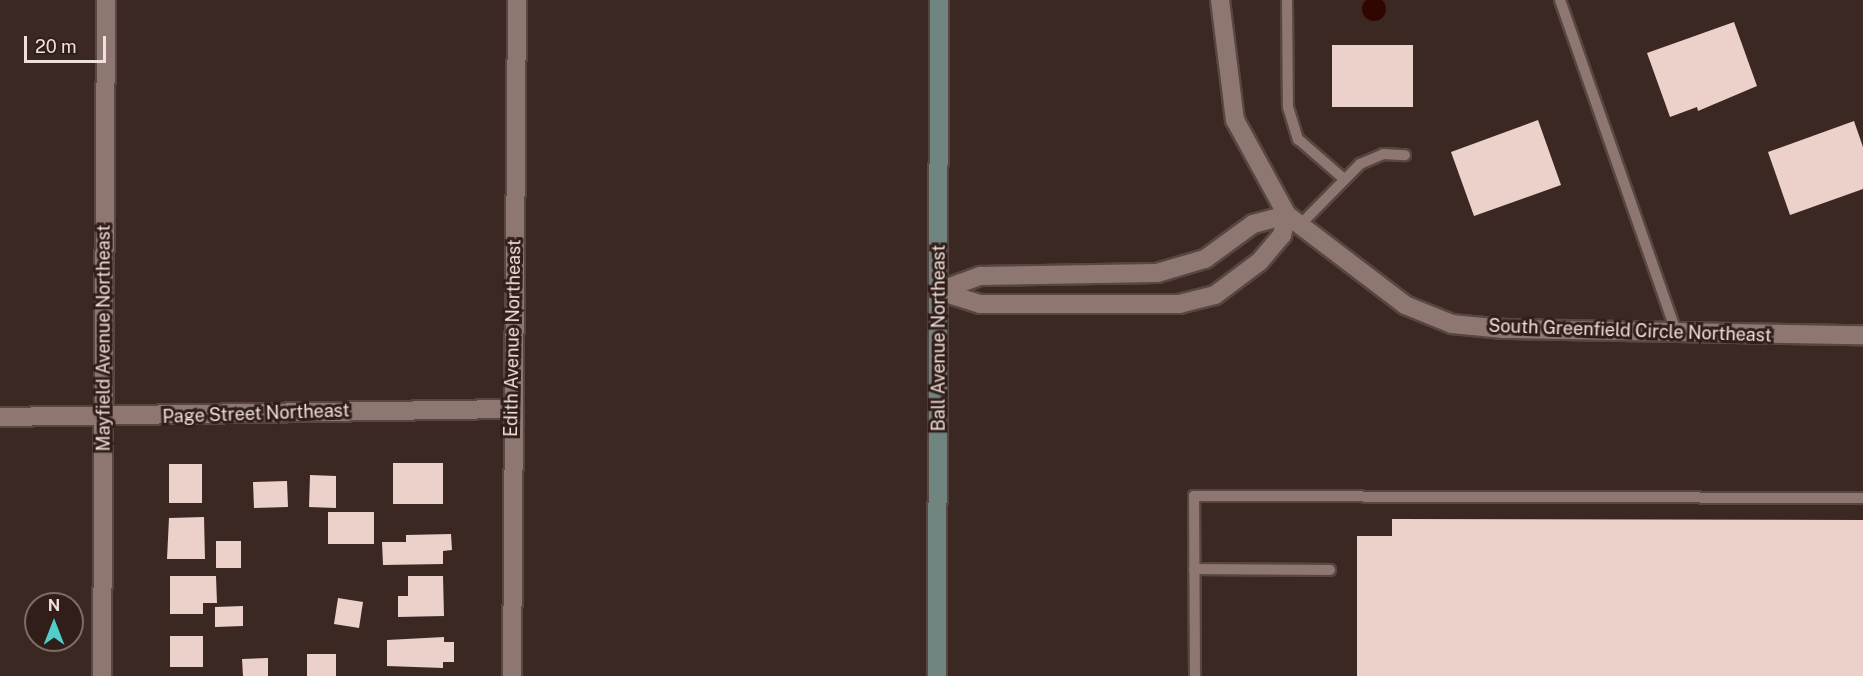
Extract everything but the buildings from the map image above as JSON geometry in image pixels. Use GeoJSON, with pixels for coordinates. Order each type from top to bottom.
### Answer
{"type":"FeatureCollection","features":[{"type":"Feature","properties":{"kind":"street","name":"Mayfield Avenue Northeast"},"geometry":{"type":"LineString","coordinates":[[102,676],[106,0]]}},
{"type":"Feature","properties":{"kind":"street","name":"Edith Avenue Northeast"},"geometry":{"type":"LineString","coordinates":[[512,676],[512,409],[517,0]]}},
{"type":"Feature","properties":{"kind":"street","name":"Ball Avenue Northeast"},"geometry":{"type":"LineString","coordinates":[[937,676],[939,0]]}},
{"type":"Feature","properties":{"kind":"street"},"geometry":{"type":"LineString","coordinates":[[1220,0],[1235,120],[1294,220]]}},
{"type":"Feature","properties":{"kind":"street"},"geometry":{"type":"LineString","coordinates":[[939,291],[980,304],[1180,304],[1215,295],[1259,262],[1294,220]]}},
{"type":"Feature","properties":{"kind":"street"},"geometry":{"type":"LineString","coordinates":[[939,291],[980,276],[1157,273],[1205,259],[1253,224],[1294,220]]}},
{"type":"Feature","properties":{"kind":"street","name":"South Greenfield Circle Northeast"},"geometry":{"type":"LineString","coordinates":[[1294,220],[1405,305],[1452,324],[1677,334],[1863,335]]}},
{"type":"Feature","properties":{"kind":"street","name":"Page Street Northeast"},"geometry":{"type":"LineString","coordinates":[[0,417],[103,418],[512,409]]}},
{"type":"Feature","properties":{"kind":"lane"},"geometry":{"type":"LineString","coordinates":[[1287,0],[1288,107],[1298,139],[1344,178]]}},
{"type":"Feature","properties":{"kind":"lane"},"geometry":{"type":"LineString","coordinates":[[1560,0],[1677,334]]}},
{"type":"Feature","properties":{"kind":"lane"},"geometry":{"type":"LineString","coordinates":[[1294,220],[1344,178],[1383,154],[1405,155]]}},
{"type":"Feature","properties":{"kind":"lane"},"geometry":{"type":"LineString","coordinates":[[1195,676],[1194,496],[1863,498]]}},
{"type":"Feature","properties":{"kind":"lane"},"geometry":{"type":"LineString","coordinates":[[1194,569],[1330,570]]}},
{"type":"Feature","properties":{"kind":"shaded area"},"geometry":{"type":"Polygon","coordinates":[[[1369,-3],[1379,-3],[1386,4],[1386,14],[1379,21],[1369,21],[1362,14],[1362,4],[1369,-3]]]}}]}
